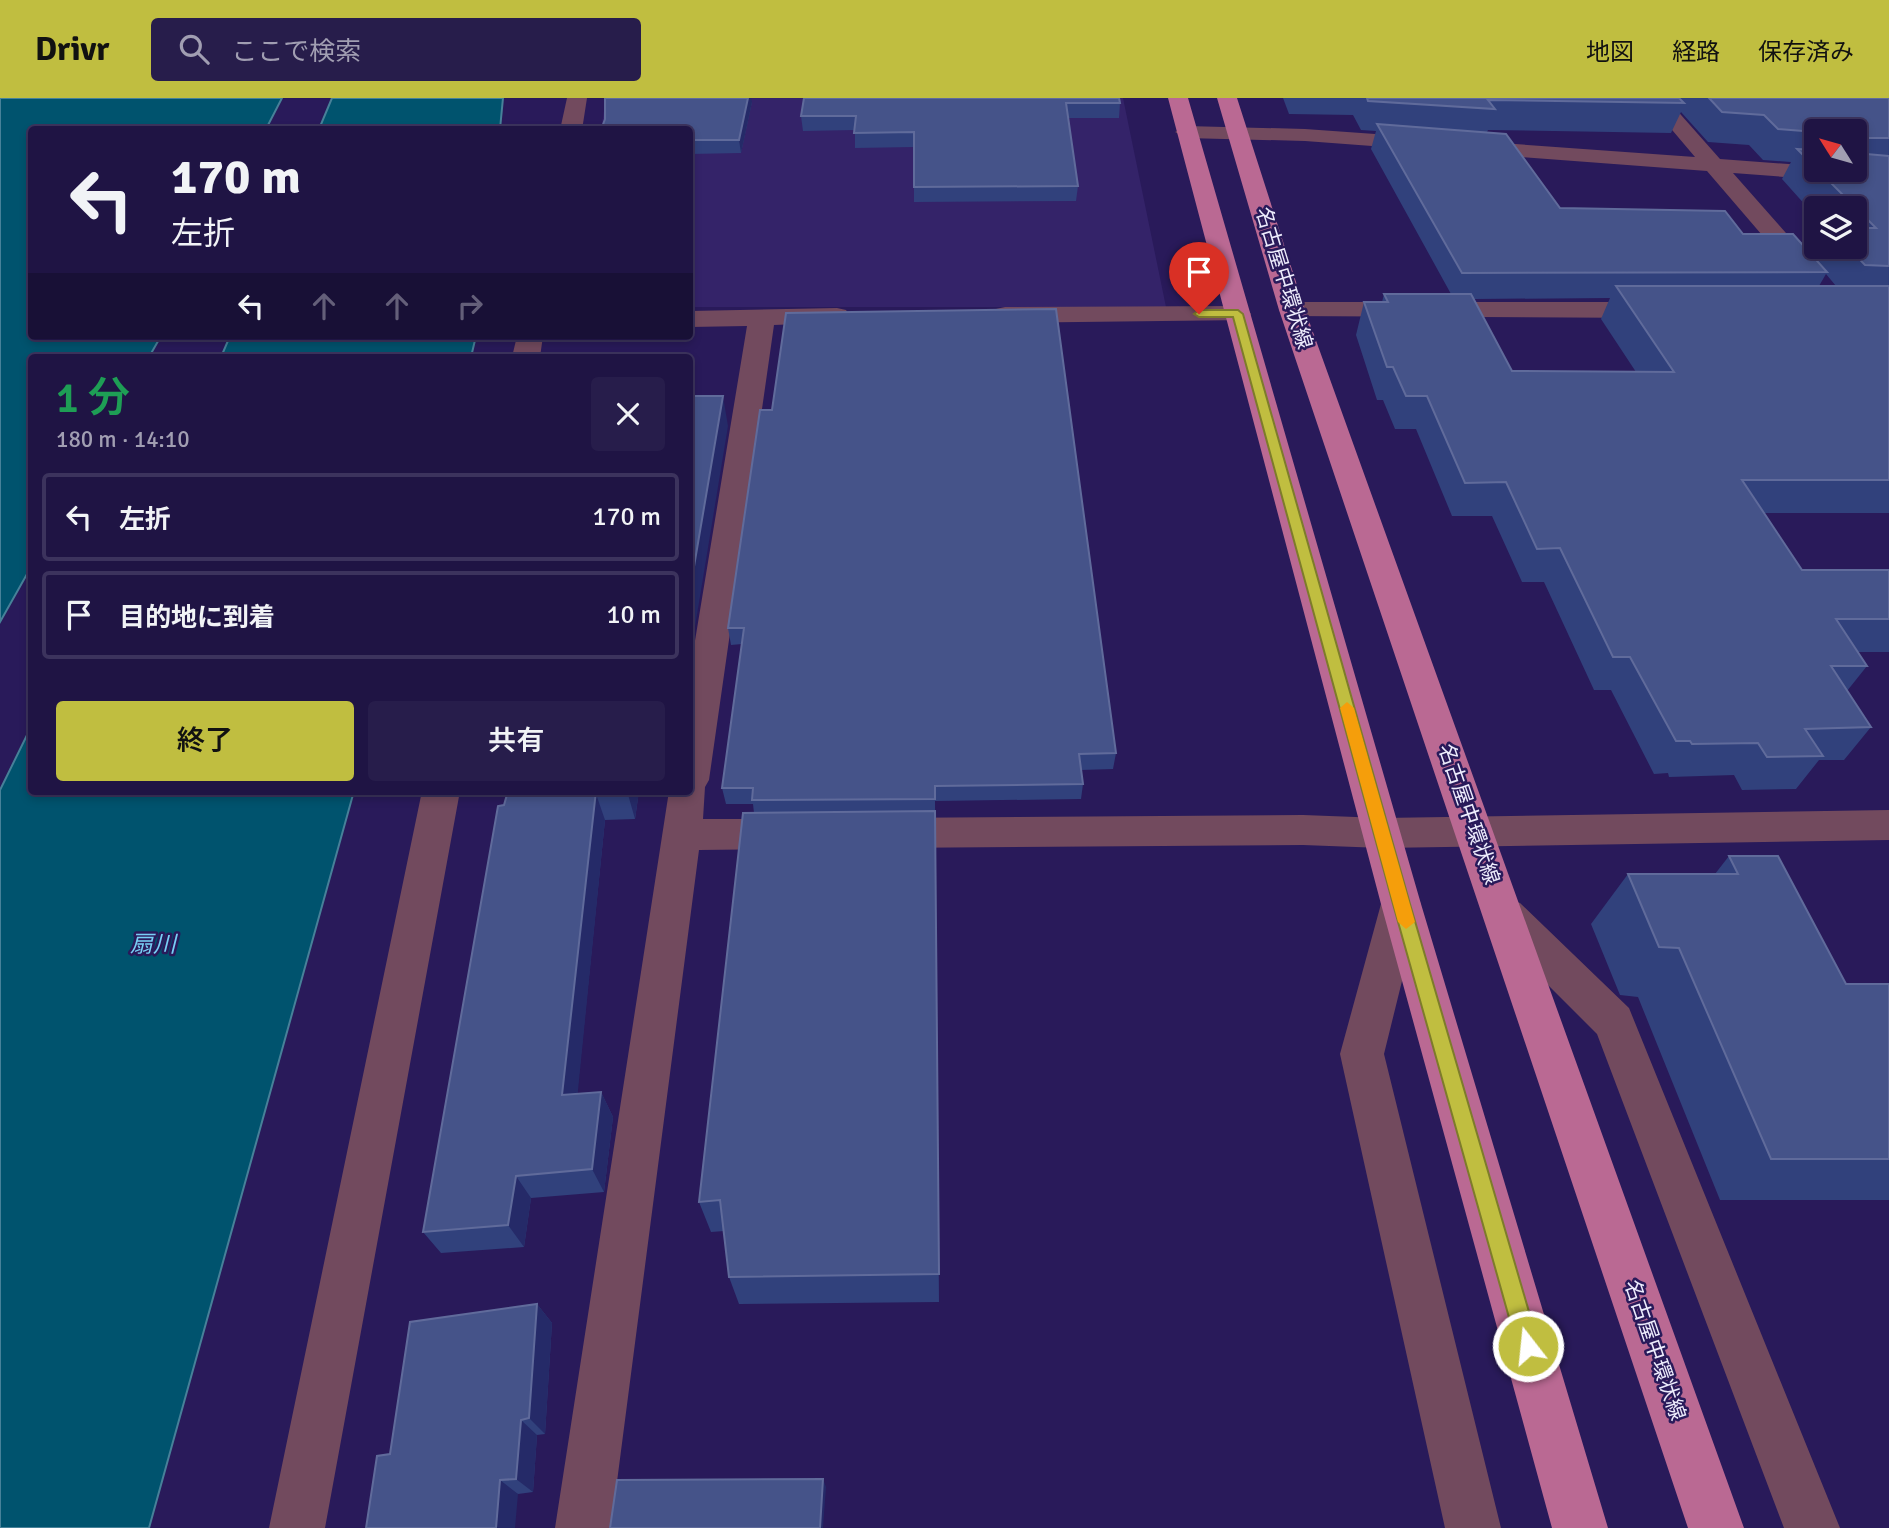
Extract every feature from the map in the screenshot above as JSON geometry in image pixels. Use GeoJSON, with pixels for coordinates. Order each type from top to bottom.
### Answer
{"type":"FeatureCollection","features":[{"type":"Feature","properties":{"kind":"main road"},"geometry":{"type":"LineString","coordinates":[[1182,115],[1401,904],[1580,1528]]}},
{"type":"Feature","properties":{"kind":"main road","name":"名古屋中環状線"},"geometry":{"type":"LineString","coordinates":[[1233,115],[1292,310],[1505,915],[1716,1528]]}},
{"type":"Feature","properties":{"kind":"street"},"geometry":{"type":"LineString","coordinates":[[572,126],[577,98]]}},
{"type":"Feature","properties":{"kind":"street"},"geometry":{"type":"LineString","coordinates":[[1655,98],[1821,288]]}},
{"type":"Feature","properties":{"kind":"street"},"geometry":{"type":"LineString","coordinates":[[1182,115],[1233,115],[1716,165],[1889,178]]}},
{"type":"Feature","properties":{"kind":"street"},"geometry":{"type":"LineString","coordinates":[[1292,310],[1675,310]]}},
{"type":"Feature","properties":{"kind":"street"},"geometry":{"type":"LineString","coordinates":[[982,315],[1238,314]]}},
{"type":"Feature","properties":{"kind":"street"},"geometry":{"type":"LineString","coordinates":[[693,318],[858,316]]}},
{"type":"Feature","properties":{"kind":"street"},"geometry":{"type":"LineString","coordinates":[[693,761],[762,317]]}},
{"type":"Feature","properties":{"kind":"street"},"geometry":{"type":"LineString","coordinates":[[297,1528],[440,795]]}},
{"type":"Feature","properties":{"kind":"street"},"geometry":{"type":"LineString","coordinates":[[583,1528],[684,813],[840,833],[1303,830],[1382,833],[1889,825]]}},
{"type":"Feature","properties":{"kind":"street"},"geometry":{"type":"LineString","coordinates":[[1401,904],[1362,1054],[1473,1528]]}},
{"type":"Feature","properties":{"kind":"street"},"geometry":{"type":"LineString","coordinates":[[1505,915],[1614,1022],[1812,1528]]}},
{"type":"Feature","properties":{"kind":"shaded area"},"geometry":{"type":"Polygon","coordinates":[[[606,98],[1123,98],[1166,307],[693,307],[693,126],[602,126],[606,98]]]}},
{"type":"Feature","properties":{"kind":"water"},"geometry":{"type":"Polygon","coordinates":[[[0,98],[282,98],[268,126],[28,126],[28,340],[159,340],[151,354],[28,354],[28,572],[0,622],[0,98]]]}},
{"type":"Feature","properties":{"kind":"water"},"geometry":{"type":"Polygon","coordinates":[[[332,98],[503,98],[500,126],[320,126],[332,98]]]}},
{"type":"Feature","properties":{"kind":"water"},"geometry":{"type":"Polygon","coordinates":[[[228,340],[475,340],[472,354],[222,354],[228,340]]]}},
{"type":"Feature","properties":{"kind":"water","name":"扇川"},"geometry":{"type":"Polygon","coordinates":[[[28,733],[28,795],[353,795],[149,1528],[0,1528],[0,790],[28,733]]]}},
{"type":"Feature","properties":{"kind":"building"},"geometry":{"type":"Polygon","coordinates":[[[605,98],[748,98],[739,140],[693,140],[693,126],[602,126],[605,98]]]}},
{"type":"Feature","properties":{"kind":"building"},"geometry":{"type":"Polygon","coordinates":[[[804,98],[1119,98],[1120,103],[1066,103],[1078,186],[914,187],[914,132],[854,133],[856,116],[801,116],[804,98]]]}},
{"type":"Feature","properties":{"kind":"building"},"geometry":{"type":"Polygon","coordinates":[[[1367,98],[1679,98],[1684,103],[1488,100],[1495,109],[1368,101],[1367,98]]]}},
{"type":"Feature","properties":{"kind":"building"},"geometry":{"type":"Polygon","coordinates":[[[1709,98],[1889,98],[1889,138],[1867,138],[1867,119],[1804,119],[1804,131],[1778,129],[1764,115],[1722,112],[1709,98]]]}},
{"type":"Feature","properties":{"kind":"building"},"geometry":{"type":"Polygon","coordinates":[[[1377,124],[1506,134],[1560,208],[1725,211],[1743,234],[1793,234],[1804,246],[1804,259],[1815,259],[1827,272],[1462,273],[1377,124]]]}},
{"type":"Feature","properties":{"kind":"building"},"geometry":{"type":"Polygon","coordinates":[[[1867,154],[1889,156],[1889,266],[1865,265],[1859,259],[1867,259],[1867,228],[1876,228],[1867,219],[1867,196],[1844,196],[1830,182],[1867,182],[1867,154]]]}},
{"type":"Feature","properties":{"kind":"building"},"geometry":{"type":"Polygon","coordinates":[[[1616,286],[1889,286],[1889,480],[1742,480],[1802,570],[1889,570],[1889,619],[1836,619],[1867,666],[1831,666],[1871,727],[1805,729],[1823,756],[1767,757],[1758,743],[1692,744],[1690,741],[1676,741],[1630,657],[1613,657],[1560,548],[1537,549],[1506,482],[1465,483],[1427,396],[1406,396],[1393,367],[1387,367],[1364,302],[1388,302],[1384,294],[1471,294],[1512,371],[1674,372],[1616,286]]]}},
{"type":"Feature","properties":{"kind":"building"},"geometry":{"type":"Polygon","coordinates":[[[1056,309],[1116,753],[1079,754],[1083,784],[935,786],[935,799],[752,800],[753,788],[722,788],[744,628],[728,628],[760,410],[772,410],[786,313],[1056,309]]]}},
{"type":"Feature","properties":{"kind":"building"},"geometry":{"type":"Polygon","coordinates":[[[693,396],[723,396],[693,572],[693,396]]]}},
{"type":"Feature","properties":{"kind":"building"},"geometry":{"type":"Polygon","coordinates":[[[507,795],[596,795],[562,1095],[601,1092],[592,1169],[516,1176],[508,1225],[423,1232],[498,806],[504,805],[507,795]]]}},
{"type":"Feature","properties":{"kind":"building"},"geometry":{"type":"Polygon","coordinates":[[[935,811],[939,1274],[729,1277],[720,1200],[699,1202],[743,813],[935,811]]]}},
{"type":"Feature","properties":{"kind":"building"},"geometry":{"type":"Polygon","coordinates":[[[1729,856],[1778,856],[1846,984],[1889,984],[1889,1159],[1771,1159],[1679,948],[1659,947],[1628,874],[1738,874],[1729,856]]]}},
{"type":"Feature","properties":{"kind":"building"},"geometry":{"type":"Polygon","coordinates":[[[537,1304],[529,1418],[521,1420],[516,1479],[500,1480],[496,1528],[366,1528],[377,1456],[390,1454],[410,1322],[537,1304]]]}},
{"type":"Feature","properties":{"kind":"building"},"geometry":{"type":"Polygon","coordinates":[[[823,1479],[820,1528],[610,1528],[617,1480],[823,1479]]]}},
{"type":"Feature","properties":{"kind":"slow traffic"},"geometry":{"type":"LineString","coordinates":[[1347,708],[1406,922]]}},
{"type":"Feature","properties":{"kind":"route"},"geometry":{"type":"LineString","coordinates":[[1199,314],[1238,314],[1401,904],[1528,1346]]}}]}
